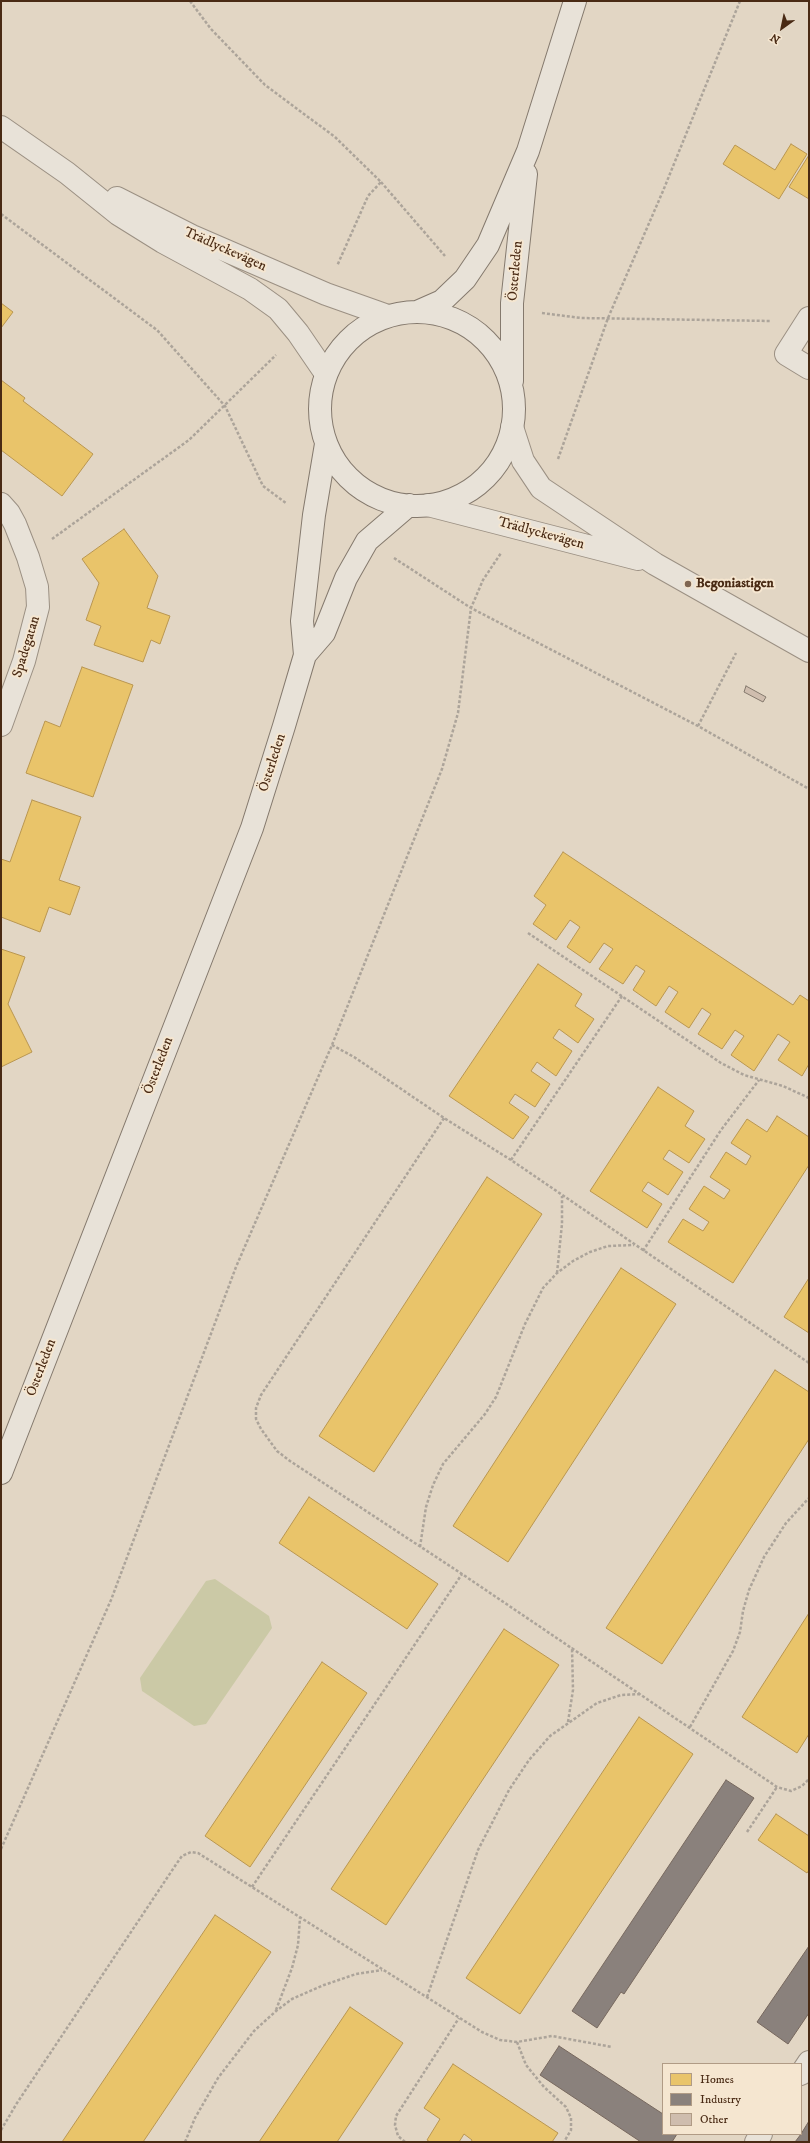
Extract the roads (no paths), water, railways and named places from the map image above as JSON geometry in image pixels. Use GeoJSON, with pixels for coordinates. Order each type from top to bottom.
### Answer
{"type":"FeatureCollection","features":[{"type":"Feature","properties":{"kind":"main road","name":"Österleden"},"geometry":{"type":"LineString","coordinates":[[417,312],[442,301],[465,279],[488,245],[528,151],[575,1]]}},
{"type":"Feature","properties":{"kind":"main road","name":"Trädlyckevägen"},"geometry":{"type":"LineString","coordinates":[[1,127],[67,173],[118,214],[163,242],[250,289],[278,310],[298,333],[326,374]]}},
{"type":"Feature","properties":{"kind":"main road","name":"Österleden"},"geometry":{"type":"LineString","coordinates":[[512,392],[512,303],[528,151]]}},
{"type":"Feature","properties":{"kind":"main road","name":"Trädlyckevägen"},"geometry":{"type":"LineString","coordinates":[[67,173],[192,236],[326,294],[388,316]]}},
{"type":"Feature","properties":{"kind":"main road","name":"Trädlyckevägen"},"geometry":{"type":"LineString","coordinates":[[418,505],[461,495],[476,486],[489,474],[507,444],[512,427],[514,410],[512,392],[506,370],[494,351],[479,334],[439,314],[417,312],[388,316],[374,321],[350,338],[332,360],[326,374],[320,397],[320,422],[326,444],[342,471],[365,491],[378,498],[418,505],[515,527],[655,564]]}},
{"type":"Feature","properties":{"kind":"main road"},"geometry":{"type":"LineString","coordinates":[[809,318],[786,354],[809,368]]}},
{"type":"Feature","properties":{"kind":"main road","name":"Trädlyckevägen"},"geometry":{"type":"LineString","coordinates":[[512,427],[523,461],[541,488],[655,564],[809,651]]}},
{"type":"Feature","properties":{"kind":"main road","name":"Österleden"},"geometry":{"type":"LineString","coordinates":[[1,1473],[252,828],[305,655],[302,621],[314,515],[326,444]]}},
{"type":"Feature","properties":{"kind":"main road","name":"Spadegatan"},"geometry":{"type":"LineString","coordinates":[[1,504],[9,512],[16,524],[28,557],[37,587],[38,607],[24,661],[1,725]]}},
{"type":"Feature","properties":{"kind":"main road","name":"Österleden"},"geometry":{"type":"LineString","coordinates":[[305,655],[324,633],[346,578],[367,541],[418,505]]}},
{"type":"Feature","properties":{"kind":"main road"},"geometry":{"type":"LineString","coordinates":[[802,2072],[809,2062]]}},
{"type":"Feature","properties":{"kind":"place","name":"Begoniastigen"},"geometry":{"type":"Point","coordinates":[688,584]}}]}
